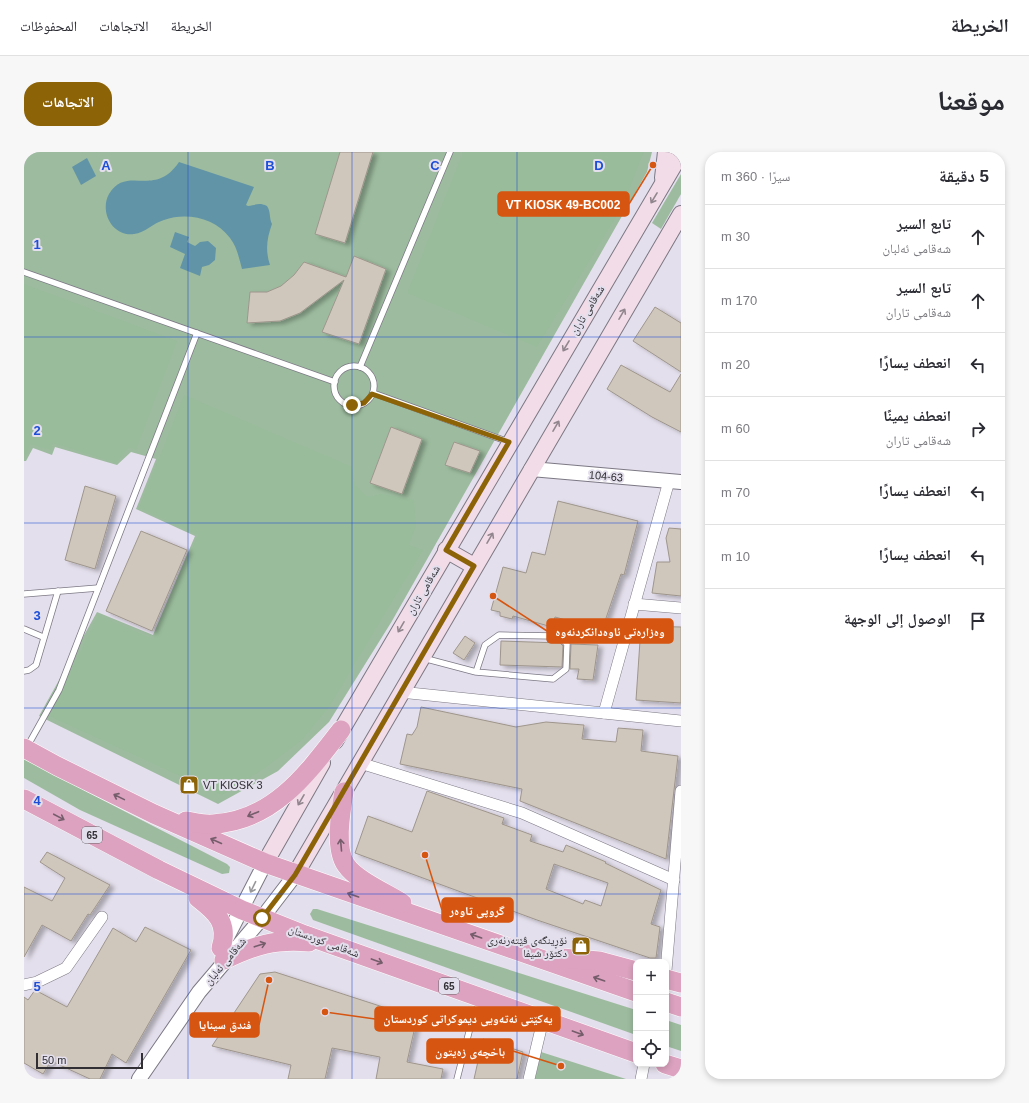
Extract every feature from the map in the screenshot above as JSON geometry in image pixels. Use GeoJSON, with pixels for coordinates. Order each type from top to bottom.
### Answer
{"type":"FeatureCollection","features":[{"type":"Feature","properties":{"kind":"highway"},"geometry":{"type":"LineString","coordinates":[[154,814],[211,825],[234,822],[257,813],[276,803],[292,789],[312,768],[341,730]]}},
{"type":"Feature","properties":{"kind":"highway"},"geometry":{"type":"LineString","coordinates":[[25,748],[57,766],[154,814],[295,875],[532,955],[633,991]]}},
{"type":"Feature","properties":{"kind":"highway"},"geometry":{"type":"LineString","coordinates":[[344,792],[339,817],[341,854],[345,864],[352,872],[430,921]]}},
{"type":"Feature","properties":{"kind":"highway","name":"شەقامی کوردستان"},"geometry":{"type":"LineString","coordinates":[[24,799],[160,870],[242,910],[351,952],[633,1053]]}},
{"type":"Feature","properties":{"kind":"highway"},"geometry":{"type":"LineString","coordinates":[[160,870],[217,914],[223,926],[223,954],[248,949],[275,941],[327,944],[351,952]]}},
{"type":"Feature","properties":{"kind":"highway"},"geometry":{"type":"LineString","coordinates":[[532,955],[599,961],[633,970]]}},
{"type":"Feature","properties":{"kind":"highway"},"geometry":{"type":"LineString","coordinates":[[669,980],[681,984]]}},
{"type":"Feature","properties":{"kind":"highway"},"geometry":{"type":"LineString","coordinates":[[669,1003],[681,1008]]}},
{"type":"Feature","properties":{"kind":"highway"},"geometry":{"type":"LineString","coordinates":[[669,1065],[681,1069]]}},
{"type":"Feature","properties":{"kind":"main road"},"geometry":{"type":"LineString","coordinates":[[663,182],[666,152]]}},
{"type":"Feature","properties":{"kind":"main road","name":"شەقامی تاران"},"geometry":{"type":"LineString","coordinates":[[265,863],[509,442],[681,153]]}},
{"type":"Feature","properties":{"kind":"main road"},"geometry":{"type":"LineString","coordinates":[[295,875],[400,692],[681,214]]}},
{"type":"Feature","properties":{"kind":"main road"},"geometry":{"type":"LineString","coordinates":[[446,550],[474,566]]}},
{"type":"Feature","properties":{"kind":"street","name":"104-63"},"geometry":{"type":"LineString","coordinates":[[531,470],[675,482]]}},
{"type":"Feature","properties":{"kind":"street"},"geometry":{"type":"LineString","coordinates":[[604,713],[634,604],[675,482]]}},
{"type":"Feature","properties":{"kind":"street"},"geometry":{"type":"LineString","coordinates":[[634,604],[681,608]]}},
{"type":"Feature","properties":{"kind":"street"},"geometry":{"type":"LineString","coordinates":[[400,692],[681,721]]}},
{"type":"Feature","properties":{"kind":"street"},"geometry":{"type":"LineString","coordinates":[[360,763],[522,813],[674,880]]}},
{"type":"Feature","properties":{"kind":"street"},"geometry":{"type":"LineString","coordinates":[[667,959],[681,792]]}},
{"type":"Feature","properties":{"kind":"street","name":"شەقامی ئەلبان"},"geometry":{"type":"LineString","coordinates":[[139,1079],[199,992],[223,954],[265,863]]}},
{"type":"Feature","properties":{"kind":"street","name":"شەقامی ئەلبان"},"geometry":{"type":"LineString","coordinates":[[223,954],[262,918],[295,875]]}},
{"type":"Feature","properties":{"kind":"street"},"geometry":{"type":"LineString","coordinates":[[24,985],[37,982],[66,968],[102,918]]}},
{"type":"Feature","properties":{"kind":"street"},"geometry":{"type":"LineString","coordinates":[[529,1079],[543,1020]]}},
{"type":"Feature","properties":{"kind":"street"},"geometry":{"type":"LineString","coordinates":[[641,1079],[643,1067]]}},
{"type":"Feature","properties":{"kind":"lane"},"geometry":{"type":"LineString","coordinates":[[360,367],[450,152]]}},
{"type":"Feature","properties":{"kind":"lane"},"geometry":{"type":"LineString","coordinates":[[24,272],[335,382]]}},
{"type":"Feature","properties":{"kind":"lane"},"geometry":{"type":"LineString","coordinates":[[25,748],[59,690],[197,333]]}},
{"type":"Feature","properties":{"kind":"lane"},"geometry":{"type":"LineString","coordinates":[[360,367],[371,375],[374,387],[372,394],[364,403],[352,405],[341,400],[337,395],[335,382],[341,371],[347,368],[360,367]]}},
{"type":"Feature","properties":{"kind":"lane"},"geometry":{"type":"LineString","coordinates":[[372,394],[509,442]]}},
{"type":"Feature","properties":{"kind":"lane"},"geometry":{"type":"LineString","coordinates":[[24,594],[98,588]]}},
{"type":"Feature","properties":{"kind":"lane"},"geometry":{"type":"LineString","coordinates":[[24,671],[29,670],[36,664],[58,591]]}},
{"type":"Feature","properties":{"kind":"lane"},"geometry":{"type":"LineString","coordinates":[[24,629],[43,637]]}},
{"type":"Feature","properties":{"kind":"lane"},"geometry":{"type":"LineString","coordinates":[[421,657],[476,672],[553,679],[566,670],[567,644],[561,638],[554,636],[498,634],[485,645],[476,672]]}},
{"type":"Feature","properties":{"kind":"lane"},"geometry":{"type":"LineString","coordinates":[[457,1079],[471,1024],[481,998]]}},
{"type":"Feature","properties":{"kind":"green space"},"geometry":{"type":"Polygon","coordinates":[[[24,152],[652,152],[647,172],[392,621],[329,722],[278,771],[218,804],[39,716],[97,612],[153,635],[195,536],[136,509],[156,459],[131,452],[117,465],[55,447],[52,455],[33,448],[26,461],[24,461],[24,152]]]}},
{"type":"Feature","properties":{"kind":"green space"},"geometry":{"type":"Polygon","coordinates":[[[463,152],[644,152],[622,207],[537,347],[407,293],[463,152]]]}},
{"type":"Feature","properties":{"kind":"green space"},"geometry":{"type":"Polygon","coordinates":[[[681,174],[681,194],[661,229],[652,223],[681,174]]]}},
{"type":"Feature","properties":{"kind":"green space"},"geometry":{"type":"Polygon","coordinates":[[[24,284],[177,341],[136,450],[129,447],[116,463],[53,443],[51,450],[30,444],[26,455],[24,454],[24,284]]]}},
{"type":"Feature","properties":{"kind":"green space"},"geometry":{"type":"Polygon","coordinates":[[[184,395],[352,467],[355,485],[367,497],[381,494],[414,500],[416,526],[409,545],[423,550],[329,707],[302,740],[262,770],[222,795],[49,716],[98,615],[153,639],[198,535],[139,508],[184,395]]]}},
{"type":"Feature","properties":{"kind":"green space"},"geometry":{"type":"Polygon","coordinates":[[[24,755],[87,792],[227,864],[230,867],[229,873],[222,874],[80,810],[24,778],[24,755]]]}},
{"type":"Feature","properties":{"kind":"green space"},"geometry":{"type":"Polygon","coordinates":[[[313,909],[633,1009],[633,1034],[313,920],[310,914],[313,909]]]}},
{"type":"Feature","properties":{"kind":"green space"},"geometry":{"type":"Polygon","coordinates":[[[669,1021],[681,1025],[681,1051],[669,1047],[669,1021]]]}},
{"type":"Feature","properties":{"kind":"green space"},"geometry":{"type":"Polygon","coordinates":[[[541,1052],[626,1079],[535,1079],[541,1052]]]}},
{"type":"Feature","properties":{"kind":"water"},"geometry":{"type":"Polygon","coordinates":[[[87,158],[96,176],[81,185],[72,167],[87,158]]]}},
{"type":"Feature","properties":{"kind":"water"},"geometry":{"type":"Polygon","coordinates":[[[179,162],[254,187],[246,205],[262,204],[267,206],[270,213],[272,224],[267,244],[270,265],[242,269],[236,249],[230,238],[217,226],[200,218],[182,217],[160,221],[142,232],[134,234],[120,232],[114,227],[107,215],[106,201],[109,194],[116,186],[132,180],[151,180],[160,178],[170,173],[179,162]]]}},
{"type":"Feature","properties":{"kind":"water"},"geometry":{"type":"Polygon","coordinates":[[[175,232],[189,237],[187,242],[195,246],[200,242],[208,241],[216,248],[215,260],[209,265],[202,267],[200,276],[180,268],[185,254],[170,247],[175,232]]]}},
{"type":"Feature","properties":{"kind":"building"},"geometry":{"type":"Polygon","coordinates":[[[340,152],[373,152],[345,243],[315,234],[340,152]]]}},
{"type":"Feature","properties":{"kind":"building"},"geometry":{"type":"Polygon","coordinates":[[[354,256],[386,269],[359,344],[322,332],[344,280],[300,313],[280,321],[247,323],[250,292],[267,292],[281,286],[294,275],[304,262],[346,277],[354,256]]]}},
{"type":"Feature","properties":{"kind":"building"},"geometry":{"type":"Polygon","coordinates":[[[655,307],[681,323],[681,372],[633,341],[655,307]]]}},
{"type":"Feature","properties":{"kind":"building"},"geometry":{"type":"Polygon","coordinates":[[[621,365],[670,392],[681,374],[681,432],[652,417],[607,389],[621,365]]]}},
{"type":"Feature","properties":{"kind":"building"},"geometry":{"type":"Polygon","coordinates":[[[391,427],[422,439],[402,494],[370,483],[391,427]]]}},
{"type":"Feature","properties":{"kind":"building"},"geometry":{"type":"Polygon","coordinates":[[[454,442],[480,451],[470,473],[445,465],[454,442]]]}},
{"type":"Feature","properties":{"kind":"building"},"geometry":{"type":"Polygon","coordinates":[[[85,486],[116,496],[95,569],[65,560],[85,486]]]}},
{"type":"Feature","properties":{"kind":"building"},"geometry":{"type":"Polygon","coordinates":[[[558,501],[638,521],[624,575],[621,574],[602,630],[555,617],[552,627],[513,616],[512,619],[500,616],[500,612],[491,610],[503,567],[526,573],[532,552],[545,555],[558,501]]]}},
{"type":"Feature","properties":{"kind":"building"},"geometry":{"type":"Polygon","coordinates":[[[669,528],[681,529],[681,596],[652,593],[657,562],[670,562],[666,538],[669,528]]]}},
{"type":"Feature","properties":{"kind":"building"},"geometry":{"type":"Polygon","coordinates":[[[141,531],[187,550],[152,631],[106,611],[141,531]]]}},
{"type":"Feature","properties":{"kind":"building"},"geometry":{"type":"Polygon","coordinates":[[[641,626],[681,627],[681,703],[636,700],[641,626]]]}},
{"type":"Feature","properties":{"kind":"building"},"geometry":{"type":"Polygon","coordinates":[[[465,636],[475,643],[464,660],[453,653],[465,636]]]}},
{"type":"Feature","properties":{"kind":"building"},"geometry":{"type":"Polygon","coordinates":[[[501,641],[560,643],[563,646],[562,667],[500,665],[501,641]]]}},
{"type":"Feature","properties":{"kind":"building"},"geometry":{"type":"Polygon","coordinates":[[[571,644],[598,645],[593,680],[577,679],[579,669],[570,669],[571,644]]]}},
{"type":"Feature","properties":{"kind":"building"},"geometry":{"type":"Polygon","coordinates":[[[421,707],[516,727],[546,722],[584,725],[582,739],[616,742],[618,728],[643,730],[641,751],[678,756],[666,859],[520,801],[522,789],[400,764],[407,734],[412,735],[417,727],[421,707]]]}},
{"type":"Feature","properties":{"kind":"building"},"geometry":{"type":"Polygon","coordinates":[[[427,791],[504,818],[502,824],[532,835],[530,841],[563,852],[566,845],[606,862],[605,863],[661,890],[651,924],[660,927],[656,958],[650,958],[537,920],[355,853],[368,816],[412,832],[427,791]],[[554,864],[546,889],[583,904],[585,900],[601,906],[608,883],[554,864]]]}},
{"type":"Feature","properties":{"kind":"building"},"geometry":{"type":"Polygon","coordinates":[[[47,852],[110,885],[90,915],[88,914],[71,941],[42,925],[24,957],[24,887],[52,901],[65,878],[40,862],[47,852]]]}},
{"type":"Feature","properties":{"kind":"building"},"geometry":{"type":"Polygon","coordinates":[[[145,927],[191,950],[126,1063],[112,1054],[100,1079],[90,1079],[51,1061],[43,1074],[24,1063],[24,997],[28,1000],[35,990],[67,1007],[113,928],[136,942],[145,927]]]}},
{"type":"Feature","properties":{"kind":"building"},"geometry":{"type":"Polygon","coordinates":[[[275,972],[417,1018],[407,1062],[443,1069],[441,1079],[376,1079],[380,1057],[332,1048],[325,1079],[288,1079],[291,1065],[212,1046],[260,974],[275,972]]]}},
{"type":"Feature","properties":{"kind":"building"},"geometry":{"type":"Polygon","coordinates":[[[483,1039],[523,1052],[517,1079],[474,1079],[483,1039]]]}},
{"type":"Feature","properties":{"kind":"place","name":"VT KIOSK 49-BC002"},"geometry":{"type":"Point","coordinates":[653,165]}},
{"type":"Feature","properties":{"kind":"place","name":"وەزارەتی ئاوەدانکردنەوە"},"geometry":{"type":"Point","coordinates":[493,596]}},
{"type":"Feature","properties":{"kind":"place","name":"VT KIOSK 3"},"geometry":{"type":"Point","coordinates":[189,785]}},
{"type":"Feature","properties":{"kind":"place","name":"گروپی تاوەر"},"geometry":{"type":"Point","coordinates":[425,855]}},
{"type":"Feature","properties":{"kind":"place","name":"نۆڕینگەی ڤێتەرنەری دکتۆر شیفا"},"geometry":{"type":"Point","coordinates":[581,946]}},
{"type":"Feature","properties":{"kind":"place","name":"فندق سينايا"},"geometry":{"type":"Point","coordinates":[269,980]}},
{"type":"Feature","properties":{"kind":"place","name":"یه‌كێتی نه‌ته‌ویی دیموكراتی كوردستان"},"geometry":{"type":"Point","coordinates":[325,1012]}},
{"type":"Feature","properties":{"kind":"place","name":"باخچەی زەیتون"},"geometry":{"type":"Point","coordinates":[561,1066]}},
{"type":"Feature","properties":{"kind":"route"},"geometry":{"type":"LineString","coordinates":[[262,918],[295,875],[474,566],[446,550],[509,442],[372,394],[364,403],[352,405]]}}]}
